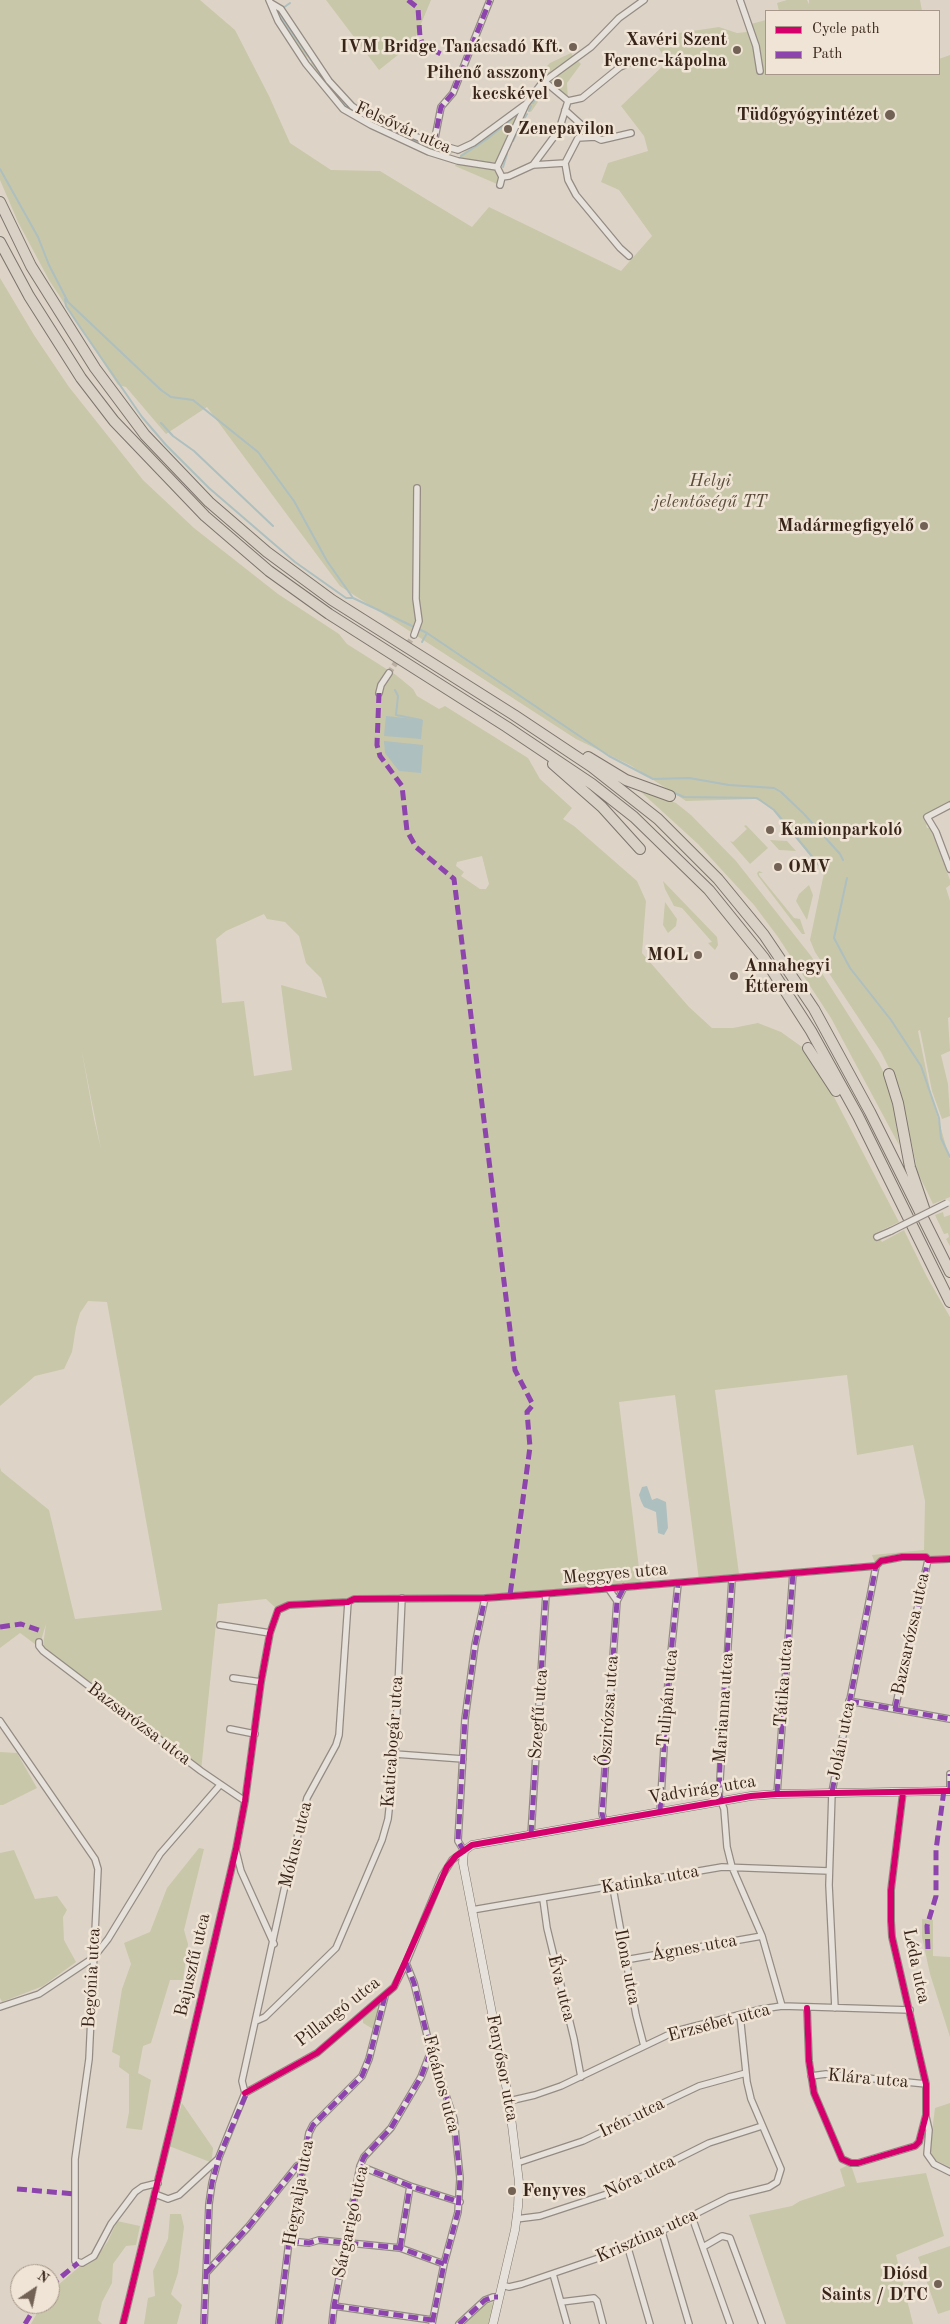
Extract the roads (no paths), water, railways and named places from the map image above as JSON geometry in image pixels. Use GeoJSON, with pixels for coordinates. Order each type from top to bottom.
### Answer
{"type":"FeatureCollection","features":[{"type":"Feature","properties":{"kind":"highway"},"geometry":{"type":"LineString","coordinates":[[0,202],[30,266],[95,368],[145,435],[209,502],[267,552],[332,600],[556,742],[592,767],[658,819],[700,859],[748,914],[797,983],[842,1058],[950,1272]]}},
{"type":"Feature","properties":{"kind":"highway"},"geometry":{"type":"LineString","coordinates":[[0,242],[29,296],[86,385],[114,421],[204,516],[269,571],[329,614],[592,784],[634,817],[709,890],[764,958],[811,1031],[858,1116],[950,1302]]}},
{"type":"Feature","properties":{"kind":"highway"},"geometry":{"type":"LineString","coordinates":[[556,742],[574,747],[626,780],[670,796]]}},
{"type":"Feature","properties":{"kind":"highway"},"geometry":{"type":"LineString","coordinates":[[531,743],[588,794],[640,849]]}},
{"type":"Feature","properties":{"kind":"highway"},"geometry":{"type":"LineString","coordinates":[[808,1048],[842,1101],[858,1116]]}},
{"type":"Feature","properties":{"kind":"highway"},"geometry":{"type":"LineString","coordinates":[[889,1074],[898,1103],[910,1167],[923,1202],[926,1224]]}},
{"type":"Feature","properties":{"kind":"street"},"geometry":{"type":"LineString","coordinates":[[434,143],[441,107],[453,94],[490,0]]}},
{"type":"Feature","properties":{"kind":"street"},"geometry":{"type":"LineString","coordinates":[[500,185],[502,177],[497,167],[526,104],[544,81],[591,47],[627,11],[644,0]]}},
{"type":"Feature","properties":{"kind":"street"},"geometry":{"type":"LineString","coordinates":[[740,0],[756,46],[760,71]]}},
{"type":"Feature","properties":{"kind":"street","name":"Felsővár utca"},"geometry":{"type":"LineString","coordinates":[[270,1],[281,9],[329,80],[352,106],[370,118],[434,143],[456,157]]}},
{"type":"Feature","properties":{"kind":"street","name":"Felsővár utca"},"geometry":{"type":"LineString","coordinates":[[270,1],[278,21],[306,64],[343,109],[395,136],[456,157],[497,167]]}},
{"type":"Feature","properties":{"kind":"street"},"geometry":{"type":"LineString","coordinates":[[568,101],[582,98],[620,67],[627,64]]}},
{"type":"Feature","properties":{"kind":"street"},"geometry":{"type":"LineString","coordinates":[[544,81],[568,101]]}},
{"type":"Feature","properties":{"kind":"street"},"geometry":{"type":"LineString","coordinates":[[533,165],[559,130],[568,101]]}},
{"type":"Feature","properties":{"kind":"street"},"geometry":{"type":"LineString","coordinates":[[456,157],[526,104]]}},
{"type":"Feature","properties":{"kind":"street"},"geometry":{"type":"LineString","coordinates":[[565,110],[595,137],[601,140],[631,133]]}},
{"type":"Feature","properties":{"kind":"street"},"geometry":{"type":"LineString","coordinates":[[595,137],[578,138],[565,162],[568,180],[576,195],[620,248],[630,256]]}},
{"type":"Feature","properties":{"kind":"street"},"geometry":{"type":"LineString","coordinates":[[502,177],[509,176],[533,165],[565,162]]}},
{"type":"Feature","properties":{"kind":"street"},"geometry":{"type":"LineString","coordinates":[[416,630],[417,488]]}},
{"type":"Feature","properties":{"kind":"street"},"geometry":{"type":"LineString","coordinates":[[379,693],[381,685],[389,673]]}},
{"type":"Feature","properties":{"kind":"street"},"geometry":{"type":"LineString","coordinates":[[950,805],[927,817],[936,832],[950,869]]}},
{"type":"Feature","properties":{"kind":"street"},"geometry":{"type":"LineString","coordinates":[[877,1238],[948,1203]]}},
{"type":"Feature","properties":{"kind":"street","name":"Meggyes utca"},"geometry":{"type":"LineString","coordinates":[[278,1610],[289,1605],[348,1602],[354,1599],[484,1598],[678,1584],[732,1579],[742,1576],[876,1566],[881,1561],[902,1557],[926,1557],[928,1560],[950,1559]]}},
{"type":"Feature","properties":{"kind":"street","name":"Bazsarózsa utca"},"geometry":{"type":"LineString","coordinates":[[895,1708],[928,1560]]}},
{"type":"Feature","properties":{"kind":"street","name":"Jolán utca"},"geometry":{"type":"LineString","coordinates":[[835,2008],[829,1872],[832,1792],[876,1566]]}},
{"type":"Feature","properties":{"kind":"street","name":"Tátika utca"},"geometry":{"type":"LineString","coordinates":[[777,1794],[793,1573]]}},
{"type":"Feature","properties":{"kind":"street","name":"Marianna utca"},"geometry":{"type":"LineString","coordinates":[[732,1579],[719,1793],[732,1867],[762,1936],[782,2006]]}},
{"type":"Feature","properties":{"kind":"street","name":"Tulipán utca"},"geometry":{"type":"LineString","coordinates":[[660,1812],[662,1767],[678,1584]]}},
{"type":"Feature","properties":{"kind":"street","name":"Őszirózsa utca"},"geometry":{"type":"LineString","coordinates":[[604,1822],[602,1813],[618,1601],[624,1587]]}},
{"type":"Feature","properties":{"kind":"street"},"geometry":{"type":"LineString","coordinates":[[608,1588],[618,1601]]}},
{"type":"Feature","properties":{"kind":"street","name":"Szegfű utca"},"geometry":{"type":"LineString","coordinates":[[531,1835],[546,1594]]}},
{"type":"Feature","properties":{"kind":"street","name":"Katicabogár utca"},"geometry":{"type":"LineString","coordinates":[[256,2020],[265,2017],[336,1948],[382,1840],[388,1819],[395,1754],[402,1598]]}},
{"type":"Feature","properties":{"kind":"street"},"geometry":{"type":"LineString","coordinates":[[464,1851],[458,1841],[468,1693],[484,1598]]}},
{"type":"Feature","properties":{"kind":"street","name":"Mókus utca"},"geometry":{"type":"LineString","coordinates":[[204,2324],[209,2204],[212,2183],[219,2157],[244,2093],[242,2081],[274,1944],[284,1890],[307,1798],[336,1745],[339,1735],[348,1602]]}},
{"type":"Feature","properties":{"kind":"street","name":"Bajuszfű utca"},"geometry":{"type":"LineString","coordinates":[[123,2324],[236,1849],[245,1801],[261,1682],[270,1633],[278,1610]]}},
{"type":"Feature","properties":{"kind":"street"},"geometry":{"type":"LineString","coordinates":[[220,1625],[270,1633]]}},
{"type":"Feature","properties":{"kind":"street","name":"Bazsarózsa utca"},"geometry":{"type":"LineString","coordinates":[[39,1642],[39,1646],[43,1651],[220,1785],[245,1801]]}},
{"type":"Feature","properties":{"kind":"street"},"geometry":{"type":"LineString","coordinates":[[233,1678],[261,1682]]}},
{"type":"Feature","properties":{"kind":"street"},"geometry":{"type":"LineString","coordinates":[[849,1701],[950,1719]]}},
{"type":"Feature","properties":{"kind":"street","name":"Begónia utca"},"geometry":{"type":"LineString","coordinates":[[0,1721],[98,1864],[89,2059],[75,2159],[74,2258],[78,2263],[85,2262],[94,2256],[111,2224],[135,2192],[142,2187],[158,2183]]}},
{"type":"Feature","properties":{"kind":"street"},"geometry":{"type":"LineString","coordinates":[[230,1730],[255,1734]]}},
{"type":"Feature","properties":{"kind":"street"},"geometry":{"type":"LineString","coordinates":[[395,1754],[463,1759]]}},
{"type":"Feature","properties":{"kind":"street"},"geometry":{"type":"LineString","coordinates":[[950,1774],[950,1790]]}},
{"type":"Feature","properties":{"kind":"street"},"geometry":{"type":"LineString","coordinates":[[0,2007],[39,1994],[93,1958],[108,1939],[160,1854],[220,1785]]}},
{"type":"Feature","properties":{"kind":"street","name":"Vadvirág utca"},"geometry":{"type":"LineString","coordinates":[[464,1851],[472,1845],[660,1812],[777,1794],[950,1790]]}},
{"type":"Feature","properties":{"kind":"street","name":"Léda utca"},"geometry":{"type":"LineString","coordinates":[[811,2076],[814,2093],[839,2154],[846,2162],[858,2162],[917,2144],[926,2115],[926,2084],[892,1937],[891,1912],[891,1890],[903,1792]]}},
{"type":"Feature","properties":{"kind":"street"},"geometry":{"type":"LineString","coordinates":[[236,1849],[241,1871],[274,1944]]}},
{"type":"Feature","properties":{"kind":"street","name":"Fenyősor utca"},"geometry":{"type":"LineString","coordinates":[[464,1851],[463,1863],[509,2101],[517,2163],[519,2197],[516,2219],[493,2324]]}},
{"type":"Feature","properties":{"kind":"street","name":"Pillangó utca"},"geometry":{"type":"LineString","coordinates":[[244,2093],[317,2053],[394,1987],[442,1876],[452,1860],[464,1851]]}},
{"type":"Feature","properties":{"kind":"street","name":"Katinka utca"},"geometry":{"type":"LineString","coordinates":[[472,1910],[612,1888],[722,1867],[829,1872]]}},
{"type":"Feature","properties":{"kind":"street","name":"Ilona utca"},"geometry":{"type":"LineString","coordinates":[[612,1888],[644,2046]]}},
{"type":"Feature","properties":{"kind":"street","name":"Éva utca"},"geometry":{"type":"LineString","coordinates":[[543,1899],[547,1928],[574,2039],[581,2077]]}},
{"type":"Feature","properties":{"kind":"street","name":"Ágnes utca"},"geometry":{"type":"LineString","coordinates":[[626,1960],[762,1936]]}},
{"type":"Feature","properties":{"kind":"street","name":"Fácános utca"},"geometry":{"type":"LineString","coordinates":[[406,1963],[414,1983],[431,2051],[454,2119],[460,2202],[432,2322]]}},
{"type":"Feature","properties":{"kind":"street","name":"Hegyalja utca"},"geometry":{"type":"LineString","coordinates":[[279,2324],[289,2241],[313,2125],[362,2076],[369,2059],[385,1996]]}},
{"type":"Feature","properties":{"kind":"street","name":"Erzsébet utca"},"geometry":{"type":"LineString","coordinates":[[509,2101],[545,2092],[581,2077],[676,2031],[740,2015],[782,2006],[910,2010]]}},
{"type":"Feature","properties":{"kind":"street"},"geometry":{"type":"LineString","coordinates":[[807,2008],[811,2076]]}},
{"type":"Feature","properties":{"kind":"street"},"geometry":{"type":"LineString","coordinates":[[740,2015],[746,2073],[751,2099],[762,2126]]}},
{"type":"Feature","properties":{"kind":"street","name":"Sárgarigó utca"},"geometry":{"type":"LineString","coordinates":[[332,2324],[360,2166],[364,2157],[391,2128],[421,2077],[431,2051]]}},
{"type":"Feature","properties":{"kind":"street","name":"Irén utca"},"geometry":{"type":"LineString","coordinates":[[517,2163],[583,2141],[694,2088],[746,2073]]}},
{"type":"Feature","properties":{"kind":"street","name":"Klára utca"},"geometry":{"type":"LineString","coordinates":[[811,2076],[826,2074],[926,2084]]}},
{"type":"Feature","properties":{"kind":"street"},"geometry":{"type":"LineString","coordinates":[[926,2115],[929,2130],[927,2154],[934,2164],[950,2172]]}},
{"type":"Feature","properties":{"kind":"street","name":"Krisztina utca"},"geometry":{"type":"LineString","coordinates":[[502,2285],[509,2287],[522,2284],[628,2248],[729,2197],[773,2184],[779,2178],[781,2169],[762,2126]]}},
{"type":"Feature","properties":{"kind":"street","name":"Nóra utca"},"geometry":{"type":"LineString","coordinates":[[516,2219],[525,2219],[559,2210],[607,2194],[709,2143],[762,2126]]}},
{"type":"Feature","properties":{"kind":"street"},"geometry":{"type":"LineString","coordinates":[[155,2194],[168,2199],[179,2195],[219,2157]]}},
{"type":"Feature","properties":{"kind":"street"},"geometry":{"type":"LineString","coordinates":[[207,2272],[249,2226],[297,2166],[304,2162]]}},
{"type":"Feature","properties":{"kind":"street"},"geometry":{"type":"LineString","coordinates":[[360,2166],[410,2186],[460,2202]]}},
{"type":"Feature","properties":{"kind":"street"},"geometry":{"type":"LineString","coordinates":[[400,2248],[410,2186]]}},
{"type":"Feature","properties":{"kind":"street"},"geometry":{"type":"LineString","coordinates":[[692,2216],[730,2324]]}},
{"type":"Feature","properties":{"kind":"street"},"geometry":{"type":"LineString","coordinates":[[662,2232],[690,2324]]}},
{"type":"Feature","properties":{"kind":"street"},"geometry":{"type":"LineString","coordinates":[[703,2247],[722,2236],[730,2238],[762,2324]]}},
{"type":"Feature","properties":{"kind":"street"},"geometry":{"type":"LineString","coordinates":[[289,2241],[346,2243],[400,2248],[444,2264]]}},
{"type":"Feature","properties":{"kind":"street"},"geometry":{"type":"LineString","coordinates":[[628,2248],[650,2324]]}},
{"type":"Feature","properties":{"kind":"street"},"geometry":{"type":"LineString","coordinates":[[553,2274],[567,2324]]}},
{"type":"Feature","properties":{"kind":"street"},"geometry":{"type":"LineString","coordinates":[[459,2324],[485,2300],[498,2297]]}},
{"type":"Feature","properties":{"kind":"street"},"geometry":{"type":"LineString","coordinates":[[561,2302],[594,2298],[597,2301],[603,2324]]}},
{"type":"Feature","properties":{"kind":"street"},"geometry":{"type":"LineString","coordinates":[[334,2306],[432,2322]]}},
{"type":"Feature","properties":{"kind":"waterway"},"geometry":{"type":"LineString","coordinates":[[283,8],[290,3]]}},
{"type":"Feature","properties":{"kind":"waterway"},"geometry":{"type":"LineString","coordinates":[[280,10],[279,12],[283,20],[333,92],[348,108],[360,115]]}},
{"type":"Feature","properties":{"kind":"waterway"},"geometry":{"type":"LineString","coordinates":[[540,91],[544,87]]}},
{"type":"Feature","properties":{"kind":"waterway"},"geometry":{"type":"LineString","coordinates":[[533,103],[538,94]]}},
{"type":"Feature","properties":{"kind":"waterway"},"geometry":{"type":"LineString","coordinates":[[529,111],[531,106]]}},
{"type":"Feature","properties":{"kind":"waterway"},"geometry":{"type":"LineString","coordinates":[[524,119],[527,114]]}},
{"type":"Feature","properties":{"kind":"waterway"},"geometry":{"type":"LineString","coordinates":[[364,118],[426,145],[450,153]]}},
{"type":"Feature","properties":{"kind":"waterway"},"geometry":{"type":"LineString","coordinates":[[461,156],[487,139],[512,119]]}},
{"type":"Feature","properties":{"kind":"waterway"},"geometry":{"type":"LineString","coordinates":[[519,129],[522,124]]}},
{"type":"Feature","properties":{"kind":"waterway"},"geometry":{"type":"LineString","coordinates":[[513,141],[517,132]]}},
{"type":"Feature","properties":{"kind":"waterway"},"geometry":{"type":"LineString","coordinates":[[509,149],[511,144]]}},
{"type":"Feature","properties":{"kind":"waterway"},"geometry":{"type":"LineString","coordinates":[[503,167],[507,154]]}},
{"type":"Feature","properties":{"kind":"waterway"},"geometry":{"type":"LineString","coordinates":[[0,169],[38,237],[49,265],[68,302],[161,390],[171,397],[193,400],[258,452],[294,501],[327,561],[353,598]]}},
{"type":"Feature","properties":{"kind":"waterway"},"geometry":{"type":"LineString","coordinates":[[65,299],[66,306],[142,417],[166,445],[209,488],[295,562],[346,598],[353,598],[427,633],[422,642]]}},
{"type":"Feature","properties":{"kind":"waterway"},"geometry":{"type":"LineString","coordinates":[[161,423],[173,436],[194,451],[273,526]]}},
{"type":"Feature","properties":{"kind":"waterway"},"geometry":{"type":"LineString","coordinates":[[427,633],[609,756],[653,779],[689,778],[729,785],[774,788],[781,792],[804,814],[840,854],[843,860]]}},
{"type":"Feature","properties":{"kind":"waterway"},"geometry":{"type":"LineString","coordinates":[[395,690],[398,696],[396,715],[421,720]]}},
{"type":"Feature","properties":{"kind":"waterway"},"geometry":{"type":"LineString","coordinates":[[670,791],[684,797],[757,798],[774,810],[819,865]]}},
{"type":"Feature","properties":{"kind":"waterway"},"geometry":{"type":"LineString","coordinates":[[847,878],[834,938],[850,968],[891,1020],[921,1066],[939,1118],[941,1138],[950,1157]]}},
{"type":"Feature","properties":{"kind":"tunnel"},"geometry":{"type":"LineString","coordinates":[[389,673],[414,635]]}},
{"type":"Feature","properties":{"kind":"place","name":"IVM Bridge Tanácsadó Kft."},"geometry":{"type":"Point","coordinates":[573,47]}},
{"type":"Feature","properties":{"kind":"place","name":"Xavéri Szent Ferenc-kápolna"},"geometry":{"type":"Point","coordinates":[737,50]}},
{"type":"Feature","properties":{"kind":"place","name":"Pihenő asszony kecskével"},"geometry":{"type":"Point","coordinates":[558,83]}},
{"type":"Feature","properties":{"kind":"place","name":"Tüdőgyógyintézet"},"geometry":{"type":"Point","coordinates":[890,115]}},
{"type":"Feature","properties":{"kind":"place","name":"Zenepavilon"},"geometry":{"type":"Point","coordinates":[508,129]}},
{"type":"Feature","properties":{"kind":"place","name":"Madármegfigyelő"},"geometry":{"type":"Point","coordinates":[924,526]}},
{"type":"Feature","properties":{"kind":"place","name":"Kamionparkoló"},"geometry":{"type":"Point","coordinates":[770,830]}},
{"type":"Feature","properties":{"kind":"place","name":"OMV"},"geometry":{"type":"Point","coordinates":[778,867]}},
{"type":"Feature","properties":{"kind":"place","name":"MOL"},"geometry":{"type":"Point","coordinates":[698,955]}},
{"type":"Feature","properties":{"kind":"place","name":"Annahegyi Étterem"},"geometry":{"type":"Point","coordinates":[734,976]}},
{"type":"Feature","properties":{"kind":"place","name":"Fenyves"},"geometry":{"type":"Point","coordinates":[512,2191]}},
{"type":"Feature","properties":{"kind":"place","name":"Diósd Saints / DTC"},"geometry":{"type":"Point","coordinates":[938,2284]}},
{"type":"Feature","properties":{"kind":"park label","name":"Helyi jelentőségű TT"},"geometry":{"type":"Point","coordinates":[710,491]}}]}
